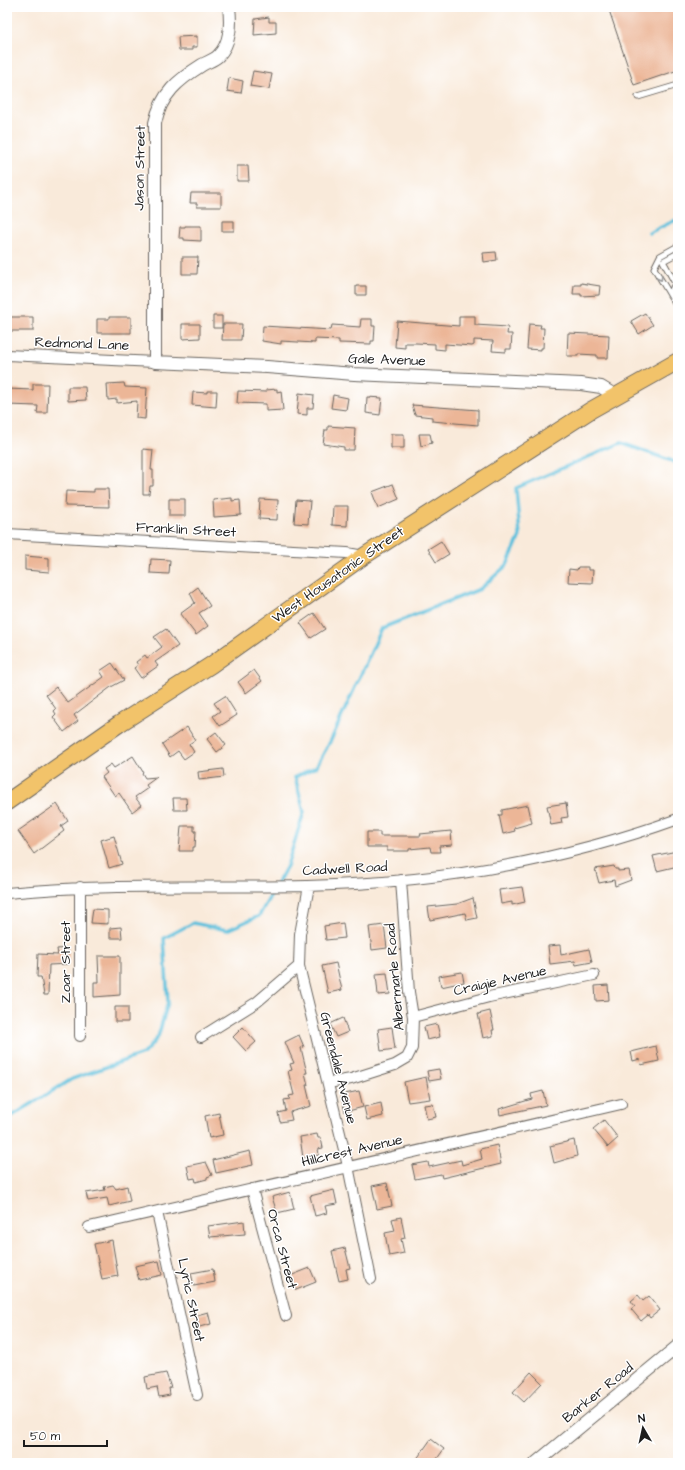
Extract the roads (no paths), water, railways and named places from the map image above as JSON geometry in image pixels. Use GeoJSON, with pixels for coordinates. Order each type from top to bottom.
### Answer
{"type":"FeatureCollection","features":[{"type":"Feature","properties":{"kind":"highway","name":"West Housatonic Street"},"geometry":{"type":"LineString","coordinates":[[7,802],[119,724],[212,665],[364,556],[528,450],[616,396],[678,361]]}},
{"type":"Feature","properties":{"kind":"street","name":"Jason Street"},"geometry":{"type":"LineString","coordinates":[[155,362],[155,123],[157,112],[163,97],[184,77],[217,57],[226,45],[231,21],[228,7]]}},
{"type":"Feature","properties":{"kind":"street","name":"Redmond Lane"},"geometry":{"type":"LineString","coordinates":[[7,355],[155,362]]}},
{"type":"Feature","properties":{"kind":"street","name":"Gale Avenue"},"geometry":{"type":"LineString","coordinates":[[155,362],[267,367],[354,374],[581,384],[601,387],[616,396]]}},
{"type":"Feature","properties":{"kind":"street","name":"Franklin Street"},"geometry":{"type":"LineString","coordinates":[[7,534],[347,553],[364,556]]}},
{"type":"Feature","properties":{"kind":"street","name":"Cadwell Road"},"geometry":{"type":"LineString","coordinates":[[7,893],[80,887],[309,886],[401,880],[524,863],[610,842],[678,819]]}},
{"type":"Feature","properties":{"kind":"street","name":"Albermarle Road"},"geometry":{"type":"LineString","coordinates":[[328,1083],[372,1074],[395,1065],[407,1058],[412,1048],[413,1017],[409,992],[401,880]]}},
{"type":"Feature","properties":{"kind":"street","name":"Greendale Avenue"},"geometry":{"type":"LineString","coordinates":[[309,886],[300,934],[299,966],[348,1166],[371,1278]]}},
{"type":"Feature","properties":{"kind":"street","name":"Zoar Street"},"geometry":{"type":"LineString","coordinates":[[80,887],[80,1036]]}},
{"type":"Feature","properties":{"kind":"street"},"geometry":{"type":"LineString","coordinates":[[201,1037],[257,1002],[299,966]]}},
{"type":"Feature","properties":{"kind":"street","name":"Craigie Avenue"},"geometry":{"type":"LineString","coordinates":[[413,1017],[489,997],[594,975]]}},
{"type":"Feature","properties":{"kind":"street","name":"Hillcrest Avenue"},"geometry":{"type":"LineString","coordinates":[[89,1227],[621,1104]]}},
{"type":"Feature","properties":{"kind":"street","name":"Orca Street"},"geometry":{"type":"LineString","coordinates":[[252,1189],[286,1316]]}},
{"type":"Feature","properties":{"kind":"street","name":"Lyric Street"},"geometry":{"type":"LineString","coordinates":[[157,1212],[197,1395]]}},
{"type":"Feature","properties":{"kind":"street","name":"Barker Road"},"geometry":{"type":"LineString","coordinates":[[536,1463],[678,1346]]}},
{"type":"Feature","properties":{"kind":"lane"},"geometry":{"type":"LineString","coordinates":[[638,97],[678,85]]}},
{"type":"Feature","properties":{"kind":"lane"},"geometry":{"type":"LineString","coordinates":[[678,246],[660,256],[654,268],[670,295],[675,299],[678,309]]}},
{"type":"Feature","properties":{"kind":"lane"},"geometry":{"type":"LineString","coordinates":[[670,295],[675,283],[663,261],[678,253]]}},
{"type":"Feature","properties":{"kind":"waterway"},"geometry":{"type":"LineString","coordinates":[[649,233],[678,219]]}},
{"type":"Feature","properties":{"kind":"waterway"},"geometry":{"type":"LineString","coordinates":[[7,1119],[72,1079],[143,1054],[158,1037],[168,1002],[164,938],[193,923],[227,930],[259,916],[287,866],[304,812],[295,777],[316,767],[331,740],[382,628],[480,589],[507,565],[520,536],[516,488],[621,443],[678,464]]}}]}
